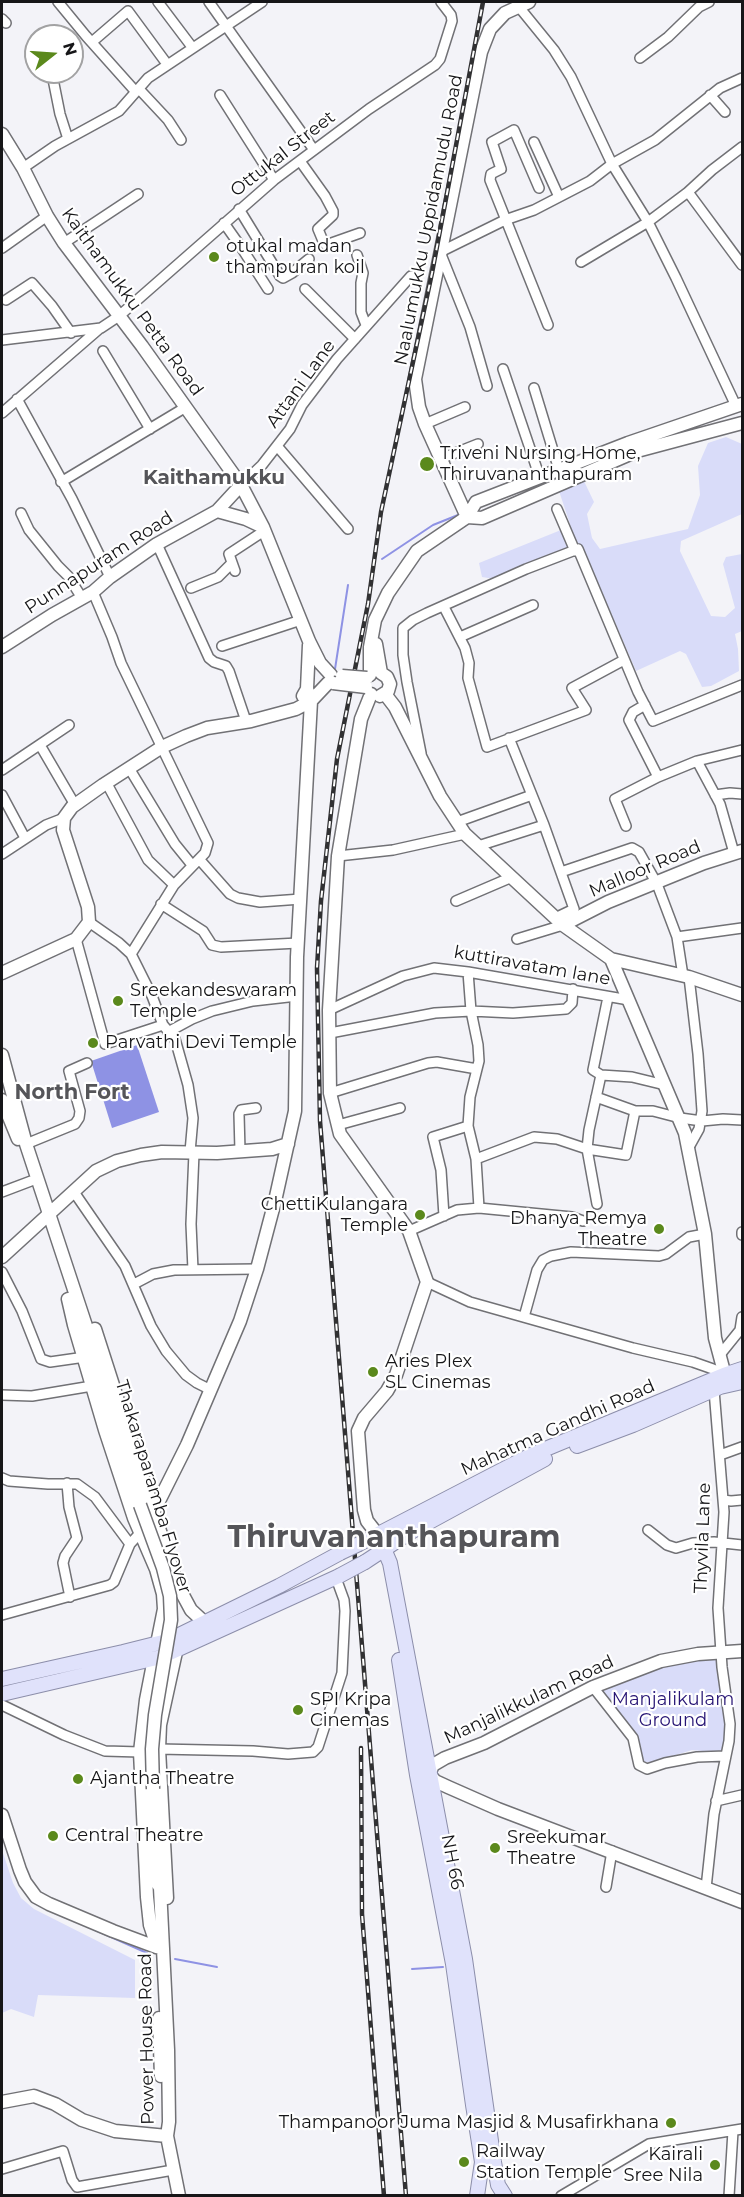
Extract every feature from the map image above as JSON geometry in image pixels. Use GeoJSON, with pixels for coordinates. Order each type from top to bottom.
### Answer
{"type":"FeatureCollection","features":[{"type":"Feature","properties":{"kind":"main road","name":"Mahatma Gandhi Road"},"geometry":{"type":"LineString","coordinates":[[338,1577],[505,1473],[633,1425],[714,1390],[742,1369]]}},
{"type":"Feature","properties":{"kind":"main road","name":"Mahatma Gandhi Road"},"geometry":{"type":"LineString","coordinates":[[204,1622],[505,1473],[726,1380],[742,1382]]}},
{"type":"Feature","properties":{"kind":"main road"},"geometry":{"type":"LineString","coordinates":[[393,1578],[398,1552],[408,1533]]}},
{"type":"Feature","properties":{"kind":"main road","name":"NH 66"},"geometry":{"type":"LineString","coordinates":[[375,1537],[393,1578],[451,1956],[468,2025],[498,2185],[505,2196]]}},
{"type":"Feature","properties":{"kind":"main road","name":"NH 66"},"geometry":{"type":"LineString","coordinates":[[382,1550],[423,1774]]}},
{"type":"Feature","properties":{"kind":"main road"},"geometry":{"type":"LineString","coordinates":[[2,1694],[176,1652],[338,1577]]}},
{"type":"Feature","properties":{"kind":"main road"},"geometry":{"type":"LineString","coordinates":[[2,1679],[158,1644],[204,1622]]}},
{"type":"Feature","properties":{"kind":"main road","name":"NH 66"},"geometry":{"type":"LineString","coordinates":[[468,2025],[482,2162],[477,2196]]}},
{"type":"Feature","properties":{"kind":"street"},"geometry":{"type":"LineString","coordinates":[[58,2],[92,42],[168,120],[181,140]]}},
{"type":"Feature","properties":{"kind":"street"},"geometry":{"type":"LineString","coordinates":[[158,2],[192,47]]}},
{"type":"Feature","properties":{"kind":"street"},"geometry":{"type":"LineString","coordinates":[[209,2],[314,150]]}},
{"type":"Feature","properties":{"kind":"street"},"geometry":{"type":"LineString","coordinates":[[244,2],[250,11]]}},
{"type":"Feature","properties":{"kind":"street"},"geometry":{"type":"LineString","coordinates":[[23,168],[68,139],[119,111],[148,78],[262,2]]}},
{"type":"Feature","properties":{"kind":"street","name":"Ottukal Street"},"geometry":{"type":"LineString","coordinates":[[2,413],[101,328],[119,316],[274,180],[369,109],[435,65],[440,59],[452,21],[451,15],[441,2]]}},
{"type":"Feature","properties":{"kind":"street"},"geometry":{"type":"LineString","coordinates":[[640,58],[668,37],[699,7],[709,2]]}},
{"type":"Feature","properties":{"kind":"street"},"geometry":{"type":"LineString","coordinates":[[375,1537],[364,1510],[358,1431],[364,1418],[387,1391],[396,1375],[427,1282],[409,1231],[340,1134],[330,1093],[329,1010],[338,856],[361,719],[371,681],[375,620],[388,593],[417,551],[466,514],[476,502],[628,443],[739,405],[648,222],[612,164],[571,77],[524,4]]}},
{"type":"Feature","properties":{"kind":"street","name":"Naalumukku Uppidamudu Road"},"geometry":{"type":"LineString","coordinates":[[466,514],[425,424],[415,379],[481,52],[490,29],[505,14],[524,4]]}},
{"type":"Feature","properties":{"kind":"street"},"geometry":{"type":"LineString","coordinates":[[92,42],[128,11],[167,64]]}},
{"type":"Feature","properties":{"kind":"street"},"geometry":{"type":"LineString","coordinates":[[488,386],[470,327],[440,252],[505,220],[534,210],[590,181],[612,164],[655,140],[726,84],[742,78]]}},
{"type":"Feature","properties":{"kind":"street"},"geometry":{"type":"LineString","coordinates":[[54,84],[68,139]]}},
{"type":"Feature","properties":{"kind":"street"},"geometry":{"type":"LineString","coordinates":[[220,95],[274,180]]}},
{"type":"Feature","properties":{"kind":"street"},"geometry":{"type":"LineString","coordinates":[[710,95],[725,112]]}},
{"type":"Feature","properties":{"kind":"street"},"geometry":{"type":"LineString","coordinates":[[509,121],[539,188]]}},
{"type":"Feature","properties":{"kind":"street"},"geometry":{"type":"LineString","coordinates":[[514,130],[492,142],[501,169],[491,174],[490,180],[548,325]]}},
{"type":"Feature","properties":{"kind":"street","name":"Kaithamukku Petta Road"},"geometry":{"type":"LineString","coordinates":[[2,134],[64,243],[241,485],[263,529],[309,641]]}},
{"type":"Feature","properties":{"kind":"street"},"geometry":{"type":"LineString","coordinates":[[534,142],[559,197]]}},
{"type":"Feature","properties":{"kind":"street"},"geometry":{"type":"LineString","coordinates":[[581,262],[648,222],[742,147]]}},
{"type":"Feature","properties":{"kind":"street"},"geometry":{"type":"LineString","coordinates":[[300,161],[333,211],[333,215],[318,229],[326,245],[360,233]]}},
{"type":"Feature","properties":{"kind":"street"},"geometry":{"type":"LineString","coordinates":[[688,192],[742,265]]}},
{"type":"Feature","properties":{"kind":"street"},"geometry":{"type":"LineString","coordinates":[[64,243],[138,194]]}},
{"type":"Feature","properties":{"kind":"street"},"geometry":{"type":"LineString","coordinates":[[239,210],[280,276],[283,278],[309,259]]}},
{"type":"Feature","properties":{"kind":"street"},"geometry":{"type":"LineString","coordinates":[[2,248],[47,216]]}},
{"type":"Feature","properties":{"kind":"street"},"geometry":{"type":"LineString","coordinates":[[224,223],[268,289]]}},
{"type":"Feature","properties":{"kind":"street"},"geometry":{"type":"LineString","coordinates":[[357,255],[363,273],[361,312],[366,325]]}},
{"type":"Feature","properties":{"kind":"street","name":"Attani Lane"},"geometry":{"type":"LineString","coordinates":[[241,485],[262,465],[277,446],[290,429],[302,405],[366,325],[411,276]]}},
{"type":"Feature","properties":{"kind":"street"},"geometry":{"type":"LineString","coordinates":[[6,300],[32,283],[71,333]]}},
{"type":"Feature","properties":{"kind":"street"},"geometry":{"type":"LineString","coordinates":[[305,289],[355,339]]}},
{"type":"Feature","properties":{"kind":"street"},"geometry":{"type":"LineString","coordinates":[[2,340],[101,328]]}},
{"type":"Feature","properties":{"kind":"street"},"geometry":{"type":"LineString","coordinates":[[104,351],[150,429]]}},
{"type":"Feature","properties":{"kind":"street"},"geometry":{"type":"LineString","coordinates":[[503,369],[540,478]]}},
{"type":"Feature","properties":{"kind":"street"},"geometry":{"type":"LineString","coordinates":[[534,387],[559,470]]}},
{"type":"Feature","properties":{"kind":"street"},"geometry":{"type":"LineString","coordinates":[[17,399],[72,499],[110,577]]}},
{"type":"Feature","properties":{"kind":"street"},"geometry":{"type":"LineString","coordinates":[[61,482],[186,407]]}},
{"type":"Feature","properties":{"kind":"street"},"geometry":{"type":"LineString","coordinates":[[425,424],[465,407]]}},
{"type":"Feature","properties":{"kind":"street"},"geometry":{"type":"LineString","coordinates":[[466,514],[482,518],[637,451],[742,423]]}},
{"type":"Feature","properties":{"kind":"street"},"geometry":{"type":"LineString","coordinates":[[440,459],[478,444]]}},
{"type":"Feature","properties":{"kind":"street"},"geometry":{"type":"LineString","coordinates":[[277,446],[348,529]]}},
{"type":"Feature","properties":{"kind":"street","name":"Punnapuram Road"},"geometry":{"type":"LineString","coordinates":[[2,647],[87,595],[157,544],[217,511],[241,485]]}},
{"type":"Feature","properties":{"kind":"street"},"geometry":{"type":"LineString","coordinates":[[557,509],[575,551]]}},
{"type":"Feature","properties":{"kind":"street"},"geometry":{"type":"LineString","coordinates":[[191,588],[218,577],[234,567],[229,554],[263,529],[246,519],[217,511]]}},
{"type":"Feature","properties":{"kind":"street"},"geometry":{"type":"LineString","coordinates":[[21,513],[29,531],[57,566],[87,595],[112,637],[121,663],[207,839],[208,849],[174,885],[131,954]]}},
{"type":"Feature","properties":{"kind":"street"},"geometry":{"type":"LineString","coordinates":[[157,544],[209,658],[226,666],[229,671],[246,722]]}},
{"type":"Feature","properties":{"kind":"street"},"geometry":{"type":"LineString","coordinates":[[424,767],[405,673],[404,628],[413,620],[526,569],[578,549],[652,721],[742,685]]}},
{"type":"Feature","properties":{"kind":"street"},"geometry":{"type":"LineString","coordinates":[[460,638],[533,605]]}},
{"type":"Feature","properties":{"kind":"street"},"geometry":{"type":"LineString","coordinates":[[444,607],[468,657],[468,678],[487,747],[586,710],[572,688],[624,660]]}},
{"type":"Feature","properties":{"kind":"street"},"geometry":{"type":"LineString","coordinates":[[222,646],[301,620]]}},
{"type":"Feature","properties":{"kind":"street"},"geometry":{"type":"LineString","coordinates":[[146,1507],[155,1509],[187,1445],[240,1320],[257,1269],[295,1111],[298,943],[309,695],[309,641]]}},
{"type":"Feature","properties":{"kind":"street"},"geometry":{"type":"LineString","coordinates":[[309,641],[330,679]]}},
{"type":"Feature","properties":{"kind":"street"},"geometry":{"type":"LineString","coordinates":[[309,663],[314,671],[330,679],[371,681],[387,677],[387,691],[416,746],[424,767],[465,834],[560,922],[611,959],[686,977],[742,995]]}},
{"type":"Feature","properties":{"kind":"street"},"geometry":{"type":"LineString","coordinates":[[2,854],[46,825],[64,818],[75,805],[106,782],[162,747],[207,728],[246,722],[296,709],[309,695],[330,679]]}},
{"type":"Feature","properties":{"kind":"street"},"geometry":{"type":"LineString","coordinates":[[371,681],[378,696],[387,691]]}},
{"type":"Feature","properties":{"kind":"street"},"geometry":{"type":"LineString","coordinates":[[645,705],[633,712],[629,720],[658,777]]}},
{"type":"Feature","properties":{"kind":"street"},"geometry":{"type":"LineString","coordinates":[[2,770],[69,725]]}},
{"type":"Feature","properties":{"kind":"street"},"geometry":{"type":"LineString","coordinates":[[509,738],[544,825],[574,909],[560,922],[517,939]]}},
{"type":"Feature","properties":{"kind":"street"},"geometry":{"type":"LineString","coordinates":[[40,745],[75,805]]}},
{"type":"Feature","properties":{"kind":"street"},"geometry":{"type":"LineString","coordinates":[[626,826],[615,799],[658,777],[697,761],[742,750]]}},
{"type":"Feature","properties":{"kind":"street"},"geometry":{"type":"LineString","coordinates":[[697,761],[715,795],[738,852]]}},
{"type":"Feature","properties":{"kind":"street"},"geometry":{"type":"LineString","coordinates":[[129,768],[174,844],[230,894],[238,898],[260,902],[301,899]]}},
{"type":"Feature","properties":{"kind":"street"},"geometry":{"type":"LineString","coordinates":[[106,782],[148,860],[174,885]]}},
{"type":"Feature","properties":{"kind":"street"},"geometry":{"type":"LineString","coordinates":[[715,795],[742,794]]}},
{"type":"Feature","properties":{"kind":"street"},"geometry":{"type":"LineString","coordinates":[[2,795],[25,838]]}},
{"type":"Feature","properties":{"kind":"street"},"geometry":{"type":"LineString","coordinates":[[457,822],[532,795]]}},
{"type":"Feature","properties":{"kind":"street"},"geometry":{"type":"LineString","coordinates":[[2,973],[76,939],[89,922],[88,908],[63,830],[64,818]]}},
{"type":"Feature","properties":{"kind":"street"},"geometry":{"type":"LineString","coordinates":[[478,846],[544,825]]}},
{"type":"Feature","properties":{"kind":"street"},"geometry":{"type":"LineString","coordinates":[[338,856],[393,850],[465,834]]}},
{"type":"Feature","properties":{"kind":"street"},"geometry":{"type":"LineString","coordinates":[[561,872],[632,849],[639,852],[657,884],[677,936],[686,977],[699,1065],[702,1121],[689,1147]]}},
{"type":"Feature","properties":{"kind":"street","name":"Malloor Road"},"geometry":{"type":"LineString","coordinates":[[560,922],[704,863],[738,852]]}},
{"type":"Feature","properties":{"kind":"street"},"geometry":{"type":"LineString","coordinates":[[456,901],[512,877]]}},
{"type":"Feature","properties":{"kind":"street"},"geometry":{"type":"LineString","coordinates":[[161,904],[203,931],[212,945],[221,947],[298,943]]}},
{"type":"Feature","properties":{"kind":"street"},"geometry":{"type":"LineString","coordinates":[[89,922],[131,954],[165,1029],[175,1039],[188,1085],[193,1118],[191,1224],[193,1270]]}},
{"type":"Feature","properties":{"kind":"street"},"geometry":{"type":"LineString","coordinates":[[677,936],[742,928]]}},
{"type":"Feature","properties":{"kind":"street"},"geometry":{"type":"LineString","coordinates":[[76,939],[105,1044],[165,1029],[212,1011],[253,1001],[297,996]]}},
{"type":"Feature","properties":{"kind":"street"},"geometry":{"type":"LineString","coordinates":[[611,959],[680,1118],[689,1147],[705,1234],[715,1338],[726,1380]]}},
{"type":"Feature","properties":{"kind":"street","name":"kuttiravatam lane"},"geometry":{"type":"LineString","coordinates":[[329,1010],[403,976],[442,968],[629,1000]]}},
{"type":"Feature","properties":{"kind":"street"},"geometry":{"type":"LineString","coordinates":[[468,972],[471,1011],[478,1045],[477,1069],[470,1097],[468,1126],[476,1159],[479,1208]]}},
{"type":"Feature","properties":{"kind":"street"},"geometry":{"type":"LineString","coordinates":[[330,1033],[435,1013],[471,1011],[513,1013],[566,1009],[572,1003],[573,989]]}},
{"type":"Feature","properties":{"kind":"street"},"geometry":{"type":"LineString","coordinates":[[608,996],[592,1068],[594,1072],[602,1075],[632,1077],[665,1085]]}},
{"type":"Feature","properties":{"kind":"street"},"geometry":{"type":"LineString","coordinates":[[2,1055],[46,1217],[71,1294],[89,1335],[92,1386],[140,1533],[156,1569],[163,1594],[164,1609],[158,1644]]}},
{"type":"Feature","properties":{"kind":"street"},"geometry":{"type":"LineString","coordinates":[[330,1093],[428,1063],[437,1062],[477,1069]]}},
{"type":"Feature","properties":{"kind":"street"},"geometry":{"type":"LineString","coordinates":[[26,1144],[75,1124],[80,1111],[69,1071],[87,1063]]}},
{"type":"Feature","properties":{"kind":"street"},"geometry":{"type":"LineString","coordinates":[[597,1204],[587,1149],[602,1075]]}},
{"type":"Feature","properties":{"kind":"street"},"geometry":{"type":"LineString","coordinates":[[596,1097],[635,1111],[653,1111],[702,1121],[742,1120]]}},
{"type":"Feature","properties":{"kind":"street"},"geometry":{"type":"LineString","coordinates":[[2,1105],[16,1132],[31,1181],[46,1217]]}},
{"type":"Feature","properties":{"kind":"street"},"geometry":{"type":"LineString","coordinates":[[240,1151],[239,1114],[241,1110],[256,1107]]}},
{"type":"Feature","properties":{"kind":"street"},"geometry":{"type":"LineString","coordinates":[[338,1125],[400,1108]]}},
{"type":"Feature","properties":{"kind":"street"},"geometry":{"type":"LineString","coordinates":[[476,1159],[534,1137],[557,1139],[587,1149],[626,1155],[635,1111]]}},
{"type":"Feature","properties":{"kind":"street"},"geometry":{"type":"LineString","coordinates":[[444,1216],[441,1170],[433,1137],[468,1126]]}},
{"type":"Feature","properties":{"kind":"street"},"geometry":{"type":"LineString","coordinates":[[2,1257],[96,1171],[117,1161],[162,1152],[272,1149],[288,1144]]}},
{"type":"Feature","properties":{"kind":"street"},"geometry":{"type":"LineString","coordinates":[[2,1192],[31,1181]]}},
{"type":"Feature","properties":{"kind":"street"},"geometry":{"type":"LineString","coordinates":[[74,1192],[125,1266],[151,1326],[166,1351],[186,1375],[209,1389]]}},
{"type":"Feature","properties":{"kind":"street"},"geometry":{"type":"LineString","coordinates":[[409,1231],[457,1210],[479,1208],[572,1217],[583,1221]]}},
{"type":"Feature","properties":{"kind":"street"},"geometry":{"type":"LineString","coordinates":[[524,1317],[537,1270],[543,1260],[551,1256],[571,1252],[659,1256],[666,1254],[689,1237],[705,1234]]}},
{"type":"Feature","properties":{"kind":"street"},"geometry":{"type":"LineString","coordinates":[[134,1284],[153,1274],[193,1270],[257,1269]]}},
{"type":"Feature","properties":{"kind":"street"},"geometry":{"type":"LineString","coordinates":[[2,1272],[22,1311],[40,1359],[50,1362],[89,1356]]}},
{"type":"Feature","properties":{"kind":"street"},"geometry":{"type":"LineString","coordinates":[[427,1282],[470,1302],[633,1348],[693,1362],[713,1369],[726,1380]]}},
{"type":"Feature","properties":{"kind":"street"},"geometry":{"type":"LineString","coordinates":[[71,1294],[96,1331],[146,1507],[177,1584],[191,1610],[204,1622]]}},
{"type":"Feature","properties":{"kind":"street"},"geometry":{"type":"LineString","coordinates":[[719,1356],[740,1329],[742,1317]]}},
{"type":"Feature","properties":{"kind":"street","name":"Thakaraparamba Flyover"},"geometry":{"type":"LineString","coordinates":[[89,1356],[146,1507],[170,1596],[171,1620],[155,1716],[152,1749],[156,1881]]}},
{"type":"Feature","properties":{"kind":"street"},"geometry":{"type":"LineString","coordinates":[[2,1395],[32,1396],[92,1386]]}},
{"type":"Feature","properties":{"kind":"street","name":"Thyvila Lane"},"geometry":{"type":"LineString","coordinates":[[706,1888],[716,1801],[730,1724],[720,1652],[718,1608],[723,1500],[714,1390]]}},
{"type":"Feature","properties":{"kind":"street"},"geometry":{"type":"LineString","coordinates":[[720,1455],[742,1447]]}},
{"type":"Feature","properties":{"kind":"street"},"geometry":{"type":"LineString","coordinates":[[2,1478],[48,1484],[67,1483],[86,1488],[130,1544]]}},
{"type":"Feature","properties":{"kind":"street"},"geometry":{"type":"LineString","coordinates":[[67,1483],[69,1507],[77,1538],[63,1563],[70,1597]]}},
{"type":"Feature","properties":{"kind":"street"},"geometry":{"type":"LineString","coordinates":[[723,1500],[742,1500]]}},
{"type":"Feature","properties":{"kind":"street"},"geometry":{"type":"LineString","coordinates":[[2,1615],[104,1588],[114,1582],[130,1544],[140,1533],[146,1507]]}},
{"type":"Feature","properties":{"kind":"street"},"geometry":{"type":"LineString","coordinates":[[648,1530],[667,1545],[676,1548],[693,1543],[742,1545]]}},
{"type":"Feature","properties":{"kind":"street"},"geometry":{"type":"LineString","coordinates":[[2,1705],[64,1735],[105,1751],[140,1752],[159,1749],[253,1751],[288,1755],[313,1752],[318,1747],[342,1673],[345,1611],[338,1577]]}},
{"type":"Feature","properties":{"kind":"street","name":"Manjalikkulam Road"},"geometry":{"type":"LineString","coordinates":[[423,1774],[439,1761],[483,1743],[593,1687],[661,1661],[742,1651]]}},
{"type":"Feature","properties":{"kind":"street"},"geometry":{"type":"LineString","coordinates":[[159,1944],[168,1919],[159,1749],[160,1725],[176,1652]]}},
{"type":"Feature","properties":{"kind":"street"},"geometry":{"type":"LineString","coordinates":[[154,1659],[146,1700],[140,1752],[147,1897],[150,1925],[159,1944]]}},
{"type":"Feature","properties":{"kind":"street"},"geometry":{"type":"LineString","coordinates":[[593,1687],[633,1738],[639,1765],[647,1769],[687,1759],[726,1756]]}},
{"type":"Feature","properties":{"kind":"street"},"geometry":{"type":"LineString","coordinates":[[423,1774],[472,1798],[742,1902]]}},
{"type":"Feature","properties":{"kind":"street"},"geometry":{"type":"LineString","coordinates":[[716,1801],[742,1795]]}},
{"type":"Feature","properties":{"kind":"street"},"geometry":{"type":"LineString","coordinates":[[2,1815],[20,1870],[25,1882],[36,1897],[49,1904],[159,1944]]}},
{"type":"Feature","properties":{"kind":"street"},"geometry":{"type":"LineString","coordinates":[[606,1887],[612,1851]]}},
{"type":"Feature","properties":{"kind":"street","name":"Power House Road"},"geometry":{"type":"LineString","coordinates":[[156,1881],[160,1888],[162,2122],[180,2196]]}},
{"type":"Feature","properties":{"kind":"street"},"geometry":{"type":"LineString","coordinates":[[2,2102],[34,2097],[55,2104],[81,2120],[116,2131],[167,2136]]}},
{"type":"Feature","properties":{"kind":"street"},"geometry":{"type":"LineString","coordinates":[[561,2196],[649,2144],[738,2130],[729,2196]]}},
{"type":"Feature","properties":{"kind":"street"},"geometry":{"type":"LineString","coordinates":[[2,2169],[63,2151],[74,2185],[77,2187],[173,2170]]}},
{"type":"Feature","properties":{"kind":"green space"},"geometry":{"type":"Polygon","coordinates":[[[726,437],[742,444],[742,514],[681,541],[680,551],[711,616],[725,617],[735,608],[723,564],[726,557],[742,554],[742,631],[735,634],[739,671],[711,686],[702,687],[686,654],[680,651],[636,671],[584,550],[579,544],[495,579],[482,577],[479,563],[561,530],[570,524],[559,491],[583,479],[594,502],[587,514],[592,538],[600,549],[688,529],[700,495],[698,466],[708,443],[726,437]]]}},
{"type":"Feature","properties":{"kind":"green space","name":"Manjalikulam Ground"},"geometry":{"type":"Polygon","coordinates":[[[722,1656],[730,1723],[724,1753],[692,1750],[653,1762],[641,1762],[636,1734],[626,1724],[603,1691],[658,1668],[722,1656]]]}},
{"type":"Feature","properties":{"kind":"green space"},"geometry":{"type":"Polygon","coordinates":[[[2,1850],[13,1883],[21,1898],[34,1909],[135,1960],[135,1998],[38,1995],[34,2017],[11,2009],[2,2013],[2,1850]]]}},
{"type":"Feature","properties":{"kind":"water"},"geometry":{"type":"Polygon","coordinates":[[[137,1045],[159,1112],[112,1128],[91,1061],[137,1045]]]}},
{"type":"Feature","properties":{"kind":"waterway"},"geometry":{"type":"LineString","coordinates":[[382,559],[433,525],[458,515]]}},
{"type":"Feature","properties":{"kind":"waterway"},"geometry":{"type":"LineString","coordinates":[[335,669],[348,585]]}},
{"type":"Feature","properties":{"kind":"waterway"},"geometry":{"type":"LineString","coordinates":[[2,1834],[6,1845]]}},
{"type":"Feature","properties":{"kind":"waterway"},"geometry":{"type":"LineString","coordinates":[[93,1929],[147,1953]]}},
{"type":"Feature","properties":{"kind":"waterway"},"geometry":{"type":"LineString","coordinates":[[175,1959],[217,1967]]}},
{"type":"Feature","properties":{"kind":"waterway"},"geometry":{"type":"LineString","coordinates":[[412,1969],[443,1967]]}},
{"type":"Feature","properties":{"kind":"railway"},"geometry":{"type":"LineString","coordinates":[[406,2196],[320,1121],[317,968],[321,901],[337,759],[368,604],[381,512],[432,273],[483,2]]}},
{"type":"Feature","properties":{"kind":"railway"},"geometry":{"type":"LineString","coordinates":[[361,1748],[362,1914],[384,2196]]}},
{"type":"Feature","properties":{"kind":"place","name":"otukal madan thampuran koil"},"geometry":{"type":"Point","coordinates":[214,257]}},
{"type":"Feature","properties":{"kind":"place","name":"Triveni Nursing Home, Thiruvananthapuram"},"geometry":{"type":"Point","coordinates":[427,464]}},
{"type":"Feature","properties":{"kind":"place","name":"Sreekandeswaram Temple"},"geometry":{"type":"Point","coordinates":[118,1001]}},
{"type":"Feature","properties":{"kind":"place","name":"Parvathi Devi Temple"},"geometry":{"type":"Point","coordinates":[93,1043]}},
{"type":"Feature","properties":{"kind":"place","name":"ChettiKulangara Temple"},"geometry":{"type":"Point","coordinates":[420,1215]}},
{"type":"Feature","properties":{"kind":"place","name":"Dhanya Remya Theatre"},"geometry":{"type":"Point","coordinates":[659,1229]}},
{"type":"Feature","properties":{"kind":"place","name":"Aries Plex SL Cinemas"},"geometry":{"type":"Point","coordinates":[373,1372]}},
{"type":"Feature","properties":{"kind":"place","name":"SPI Kripa Cinemas"},"geometry":{"type":"Point","coordinates":[298,1710]}},
{"type":"Feature","properties":{"kind":"place","name":"Ajantha Theatre"},"geometry":{"type":"Point","coordinates":[78,1779]}},
{"type":"Feature","properties":{"kind":"place","name":"Central Theatre"},"geometry":{"type":"Point","coordinates":[53,1836]}},
{"type":"Feature","properties":{"kind":"place","name":"Sreekumar Theatre"},"geometry":{"type":"Point","coordinates":[495,1848]}},
{"type":"Feature","properties":{"kind":"place","name":"Thampanoor Juma Masjid & Musafirkhana"},"geometry":{"type":"Point","coordinates":[671,2123]}},
{"type":"Feature","properties":{"kind":"place","name":"Railway Station Temple"},"geometry":{"type":"Point","coordinates":[464,2162]}},
{"type":"Feature","properties":{"kind":"place","name":"Kairali Sree Nila"},"geometry":{"type":"Point","coordinates":[715,2165]}},
{"type":"Feature","properties":{"kind":"district","name":"Kaithamukku"},"geometry":{"type":"Point","coordinates":[214,478]}},
{"type":"Feature","properties":{"kind":"district","name":"North Fort"},"geometry":{"type":"Point","coordinates":[72,1093]}},
{"type":"Feature","properties":{"kind":"district","name":"Thiruvananthapuram"},"geometry":{"type":"Point","coordinates":[394,1538]}}]}
